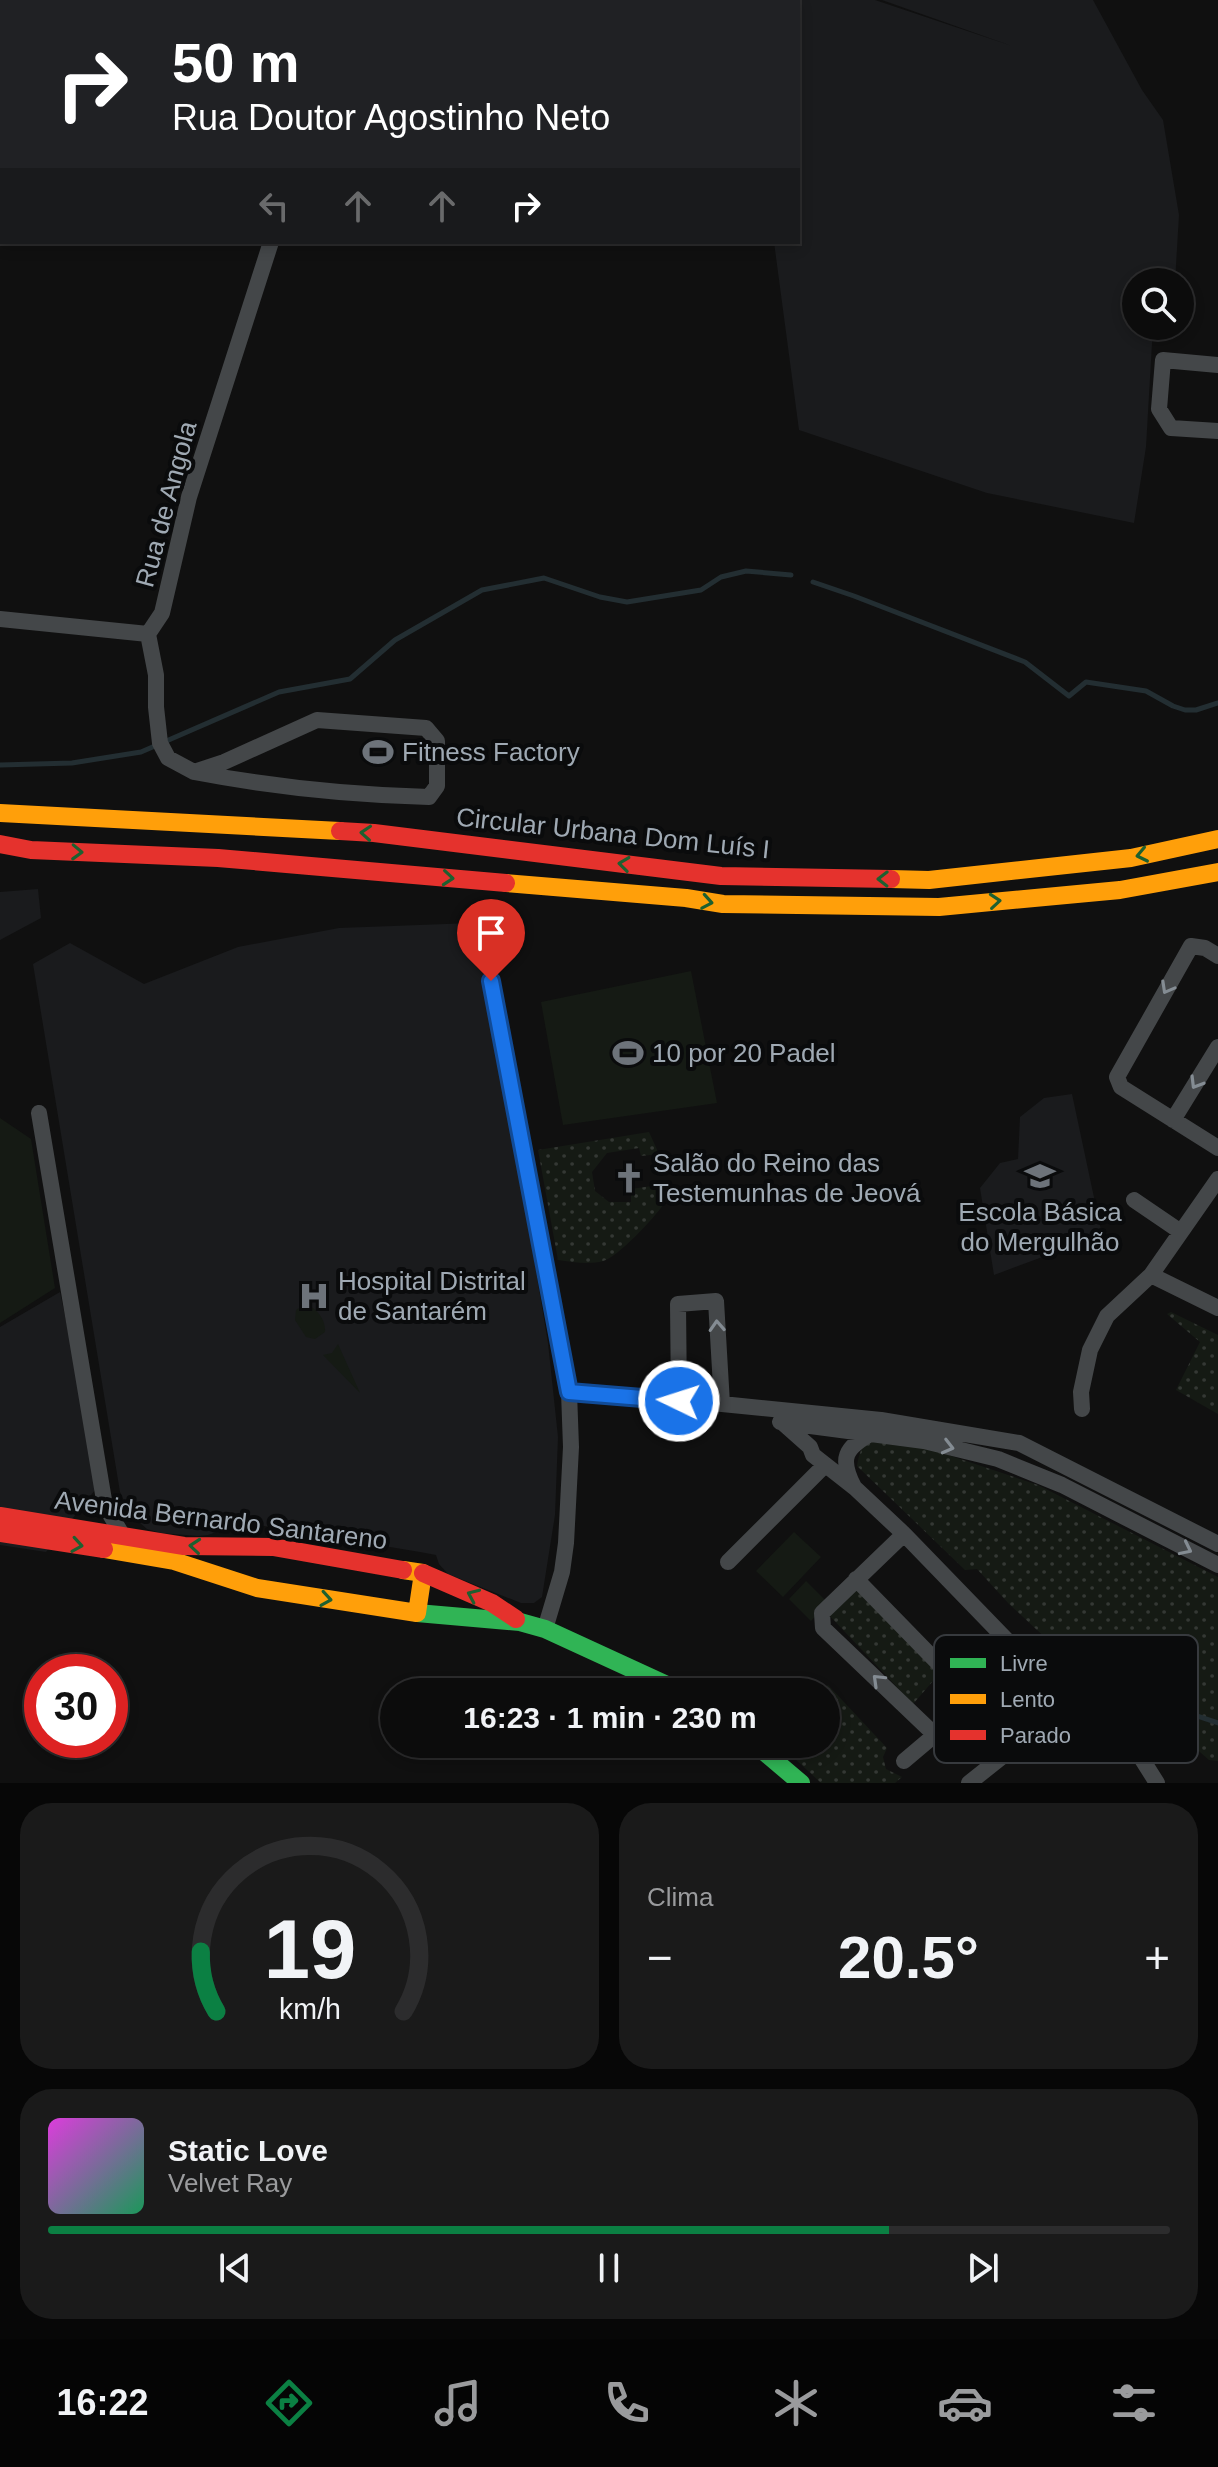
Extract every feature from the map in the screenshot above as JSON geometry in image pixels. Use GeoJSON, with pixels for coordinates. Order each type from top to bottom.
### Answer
{"type":"FeatureCollection","features":[{"type":"Feature","properties":{"kind":"main road","name":"Circular Urbana Dom Luís I"},"geometry":{"type":"LineString","coordinates":[[0,813],[374,833],[721,876],[929,880],[1131,858],[1218,839]]}},
{"type":"Feature","properties":{"kind":"main road"},"geometry":{"type":"LineString","coordinates":[[0,844],[31,850],[218,858],[686,898],[723,904],[939,907],[1120,890],[1218,872]]}},
{"type":"Feature","properties":{"kind":"main road"},"geometry":{"type":"LineString","coordinates":[[0,855],[31,850]]}},
{"type":"Feature","properties":{"kind":"main road","name":"Avenida Bernardo Santareno"},"geometry":{"type":"LineString","coordinates":[[0,1516],[197,1547],[273,1547],[423,1573],[492,1603],[520,1622]]}},
{"type":"Feature","properties":{"kind":"main road","name":"Avenida Bernardo Santareno"},"geometry":{"type":"LineString","coordinates":[[0,1533],[174,1561],[249,1586],[417,1613],[520,1622],[545,1629],[652,1678]]}},
{"type":"Feature","properties":{"kind":"main road"},"geometry":{"type":"LineString","coordinates":[[249,1586],[243,1566],[257,1552],[273,1547]]}},
{"type":"Feature","properties":{"kind":"main road"},"geometry":{"type":"LineString","coordinates":[[417,1613],[423,1573]]}},
{"type":"Feature","properties":{"kind":"main road"},"geometry":{"type":"LineString","coordinates":[[772,1758],[801,1783]]}},
{"type":"Feature","properties":{"kind":"street","name":"Rua de Angola"},"geometry":{"type":"LineString","coordinates":[[148,634],[162,613],[189,497],[270,244]]}},
{"type":"Feature","properties":{"kind":"street"},"geometry":{"type":"LineString","coordinates":[[1218,365],[1163,360],[1159,409],[1171,428],[1218,431]]}},
{"type":"Feature","properties":{"kind":"street"},"geometry":{"type":"LineString","coordinates":[[0,619],[148,634],[156,675],[156,707],[162,747],[168,758],[194,772],[255,783],[379,796],[429,797],[437,786],[437,741],[426,728],[317,720],[194,772]]}},
{"type":"Feature","properties":{"kind":"street"},"geometry":{"type":"LineString","coordinates":[[251,749],[243,773],[255,783]]}},
{"type":"Feature","properties":{"kind":"street"},"geometry":{"type":"LineString","coordinates":[[1218,956],[1205,948],[1191,946],[1117,1077],[1121,1087],[1218,1148]]}},
{"type":"Feature","properties":{"kind":"street"},"geometry":{"type":"LineString","coordinates":[[491,981],[569,1392],[571,1447],[566,1543],[562,1572],[545,1629]]}},
{"type":"Feature","properties":{"kind":"street"},"geometry":{"type":"LineString","coordinates":[[1173,1120],[1218,1047]]}},
{"type":"Feature","properties":{"kind":"street"},"geometry":{"type":"LineString","coordinates":[[39,1113],[105,1506],[123,1536]]}},
{"type":"Feature","properties":{"kind":"street"},"geometry":{"type":"LineString","coordinates":[[1082,1409],[1081,1392],[1090,1350],[1107,1316],[1151,1275],[1218,1179]]}},
{"type":"Feature","properties":{"kind":"street"},"geometry":{"type":"LineString","coordinates":[[1134,1200],[1181,1232]]}},
{"type":"Feature","properties":{"kind":"street"},"geometry":{"type":"LineString","coordinates":[[1151,1275],[1218,1308]]}},
{"type":"Feature","properties":{"kind":"street"},"geometry":{"type":"LineString","coordinates":[[679,1401],[678,1304],[716,1301],[722,1404]]}},
{"type":"Feature","properties":{"kind":"street"},"geometry":{"type":"LineString","coordinates":[[569,1392],[881,1420],[1019,1443],[1218,1544]]}},
{"type":"Feature","properties":{"kind":"street"},"geometry":{"type":"LineString","coordinates":[[741,1407],[765,1419],[783,1423],[924,1441],[998,1459],[1062,1485],[1218,1565]]}},
{"type":"Feature","properties":{"kind":"street"},"geometry":{"type":"LineString","coordinates":[[783,1423],[810,1447],[813,1455],[855,1488],[904,1534],[1002,1635]]}},
{"type":"Feature","properties":{"kind":"street"},"geometry":{"type":"LineString","coordinates":[[855,1488],[845,1467],[847,1452],[852,1445],[872,1433]]}},
{"type":"Feature","properties":{"kind":"street"},"geometry":{"type":"LineString","coordinates":[[728,1562],[825,1465]]}},
{"type":"Feature","properties":{"kind":"street"},"geometry":{"type":"LineString","coordinates":[[88,1530],[105,1506]]}},
{"type":"Feature","properties":{"kind":"street"},"geometry":{"type":"LineString","coordinates":[[904,1534],[822,1613],[823,1628],[934,1734],[904,1761]]}},
{"type":"Feature","properties":{"kind":"street"},"geometry":{"type":"LineString","coordinates":[[856,1579],[934,1659]]}},
{"type":"Feature","properties":{"kind":"street"},"geometry":{"type":"LineString","coordinates":[[969,1783],[995,1763]]}},
{"type":"Feature","properties":{"kind":"street"},"geometry":{"type":"LineString","coordinates":[[1144,1763],[1157,1783]]}},
{"type":"Feature","properties":{"kind":"shaded area"},"geometry":{"type":"Polygon","coordinates":[[[800,0],[875,0],[1012,46],[882,0],[1093,0],[1142,90],[1163,120],[1179,215],[1176,268],[1122,268],[1122,340],[1152,340],[1146,447],[1134,523],[987,493],[799,430],[774,244],[800,244],[800,0]]]}},
{"type":"Feature","properties":{"kind":"shaded area"},"geometry":{"type":"Polygon","coordinates":[[[38,889],[41,918],[0,940],[0,892],[38,889]]]}},
{"type":"Feature","properties":{"kind":"shaded area","name":"Hospital Distrital de Santarém"},"geometry":{"type":"Polygon","coordinates":[[[473,923],[493,1012],[548,1343],[558,1437],[555,1515],[542,1597],[534,1603],[521,1603],[448,1574],[436,1555],[420,1552],[252,1524],[236,1525],[198,1536],[147,1529],[130,1514],[120,1492],[33,964],[70,943],[144,984],[238,947],[339,928],[473,923]]]}},
{"type":"Feature","properties":{"kind":"shaded area","name":"10 por 20 Padel"},"geometry":{"type":"Polygon","coordinates":[[[691,971],[717,1103],[563,1125],[541,1002],[691,971]]]}},
{"type":"Feature","properties":{"kind":"shaded area","name":"Escola Básica do Mergulhão"},"geometry":{"type":"Polygon","coordinates":[[[1072,1094],[1102,1235],[994,1275],[980,1188],[1000,1163],[1018,1159],[1020,1117],[1044,1098],[1072,1094]]]}},
{"type":"Feature","properties":{"kind":"shaded area"},"geometry":{"type":"Polygon","coordinates":[[[0,1118],[31,1139],[55,1288],[0,1323],[0,1118]]]}},
{"type":"Feature","properties":{"kind":"shaded area"},"geometry":{"type":"Polygon","coordinates":[[[649,1132],[659,1154],[641,1156],[639,1148],[607,1153],[592,1172],[595,1191],[609,1202],[631,1202],[631,1189],[659,1185],[663,1205],[635,1236],[609,1258],[592,1263],[558,1260],[538,1150],[649,1132]]]}},
{"type":"Feature","properties":{"kind":"shaded area"},"geometry":{"type":"Polygon","coordinates":[[[60,1292],[95,1490],[46,1552],[0,1545],[0,1327],[60,1292]]]}},
{"type":"Feature","properties":{"kind":"shaded area"},"geometry":{"type":"Polygon","coordinates":[[[305,1304],[317,1311],[324,1323],[325,1332],[315,1339],[306,1337],[295,1320],[296,1310],[305,1304]]]}},
{"type":"Feature","properties":{"kind":"shaded area"},"geometry":{"type":"Polygon","coordinates":[[[1171,1312],[1218,1335],[1218,1414],[1176,1390],[1200,1342],[1167,1314],[1171,1312]]]}},
{"type":"Feature","properties":{"kind":"shaded area"},"geometry":{"type":"Polygon","coordinates":[[[338,1344],[360,1393],[323,1355],[332,1353],[338,1344]]]}},
{"type":"Feature","properties":{"kind":"shaded area"},"geometry":{"type":"Polygon","coordinates":[[[888,1435],[1038,1485],[1218,1577],[1218,1761],[1209,1760],[1198,1750],[1198,1635],[1042,1635],[977,1569],[965,1570],[857,1466],[860,1452],[874,1439],[888,1435]]]}},
{"type":"Feature","properties":{"kind":"shaded area"},"geometry":{"type":"Polygon","coordinates":[[[794,1532],[821,1557],[783,1597],[756,1571],[794,1532]]]}},
{"type":"Feature","properties":{"kind":"shaded area"},"geometry":{"type":"Polygon","coordinates":[[[806,1581],[828,1603],[811,1621],[789,1599],[806,1581]]]}},
{"type":"Feature","properties":{"kind":"shaded area"},"geometry":{"type":"Polygon","coordinates":[[[854,1586],[934,1667],[934,1680],[913,1704],[826,1612],[854,1586]]]}},
{"type":"Feature","properties":{"kind":"shaded area"},"geometry":{"type":"Polygon","coordinates":[[[840,1698],[887,1748],[883,1757],[886,1769],[902,1777],[895,1783],[821,1783],[794,1758],[840,1758],[840,1698]]]}},
{"type":"Feature","properties":{"kind":"waterway"},"geometry":{"type":"LineString","coordinates":[[0,765],[72,763],[141,752],[279,692],[350,679],[395,640],[482,590],[544,578],[600,597],[627,602],[701,590],[721,577],[746,571],[791,575]]}},
{"type":"Feature","properties":{"kind":"waterway"},"geometry":{"type":"LineString","coordinates":[[813,582],[1025,662],[1069,696],[1086,682],[1146,691],[1185,710],[1218,703]]}},
{"type":"Feature","properties":{"kind":"waterway"},"geometry":{"type":"LineString","coordinates":[[1198,1716],[1218,1723]]}},
{"type":"Feature","properties":{"kind":"traffic: fast"},"geometry":{"type":"LineString","coordinates":[[417,1613],[520,1622],[545,1629],[652,1678]]}},
{"type":"Feature","properties":{"kind":"traffic: fast"},"geometry":{"type":"LineString","coordinates":[[772,1758],[801,1783]]}},
{"type":"Feature","properties":{"kind":"traffic: slow"},"geometry":{"type":"LineString","coordinates":[[0,813],[340,831]]}},
{"type":"Feature","properties":{"kind":"traffic: slow"},"geometry":{"type":"LineString","coordinates":[[891,879],[929,880],[1131,858],[1218,839]]}},
{"type":"Feature","properties":{"kind":"traffic: slow"},"geometry":{"type":"LineString","coordinates":[[506,883],[686,898],[723,904],[939,907],[1120,890],[1218,872]]}},
{"type":"Feature","properties":{"kind":"traffic: slow"},"geometry":{"type":"LineString","coordinates":[[104,1549],[174,1561],[257,1588],[417,1613],[423,1573],[403,1570]]}},
{"type":"Feature","properties":{"kind":"traffic: jam"},"geometry":{"type":"LineString","coordinates":[[340,831],[721,876],[891,879]]}},
{"type":"Feature","properties":{"kind":"traffic: jam"},"geometry":{"type":"LineString","coordinates":[[0,844],[31,850],[218,858],[506,883]]}},
{"type":"Feature","properties":{"kind":"traffic: jam"},"geometry":{"type":"LineString","coordinates":[[0,1516],[184,1546],[273,1547],[403,1570]]}},
{"type":"Feature","properties":{"kind":"traffic: jam"},"geometry":{"type":"LineString","coordinates":[[0,1533],[104,1549]]}},
{"type":"Feature","properties":{"kind":"traffic: jam"},"geometry":{"type":"LineString","coordinates":[[423,1573],[492,1603],[516,1619]]}},
{"type":"Feature","properties":{"kind":"place","name":"Fitness Factory"},"geometry":{"type":"Point","coordinates":[378,752]}},
{"type":"Feature","properties":{"kind":"place","name":"10 por 20 Padel"},"geometry":{"type":"Point","coordinates":[628,1053]}},
{"type":"Feature","properties":{"kind":"place","name":"Escola Básica do Mergulhão"},"geometry":{"type":"Point","coordinates":[1040,1176]}},
{"type":"Feature","properties":{"kind":"place","name":"Salão do Reino das Testemunhas de Jeová"},"geometry":{"type":"Point","coordinates":[629,1178]}},
{"type":"Feature","properties":{"kind":"place","name":"Hospital Distrital de Santarém"},"geometry":{"type":"Point","coordinates":[314,1296]}},
{"type":"Feature","properties":{"kind":"route"},"geometry":{"type":"LineString","coordinates":[[491,981],[569,1392],[679,1401]]}}]}
